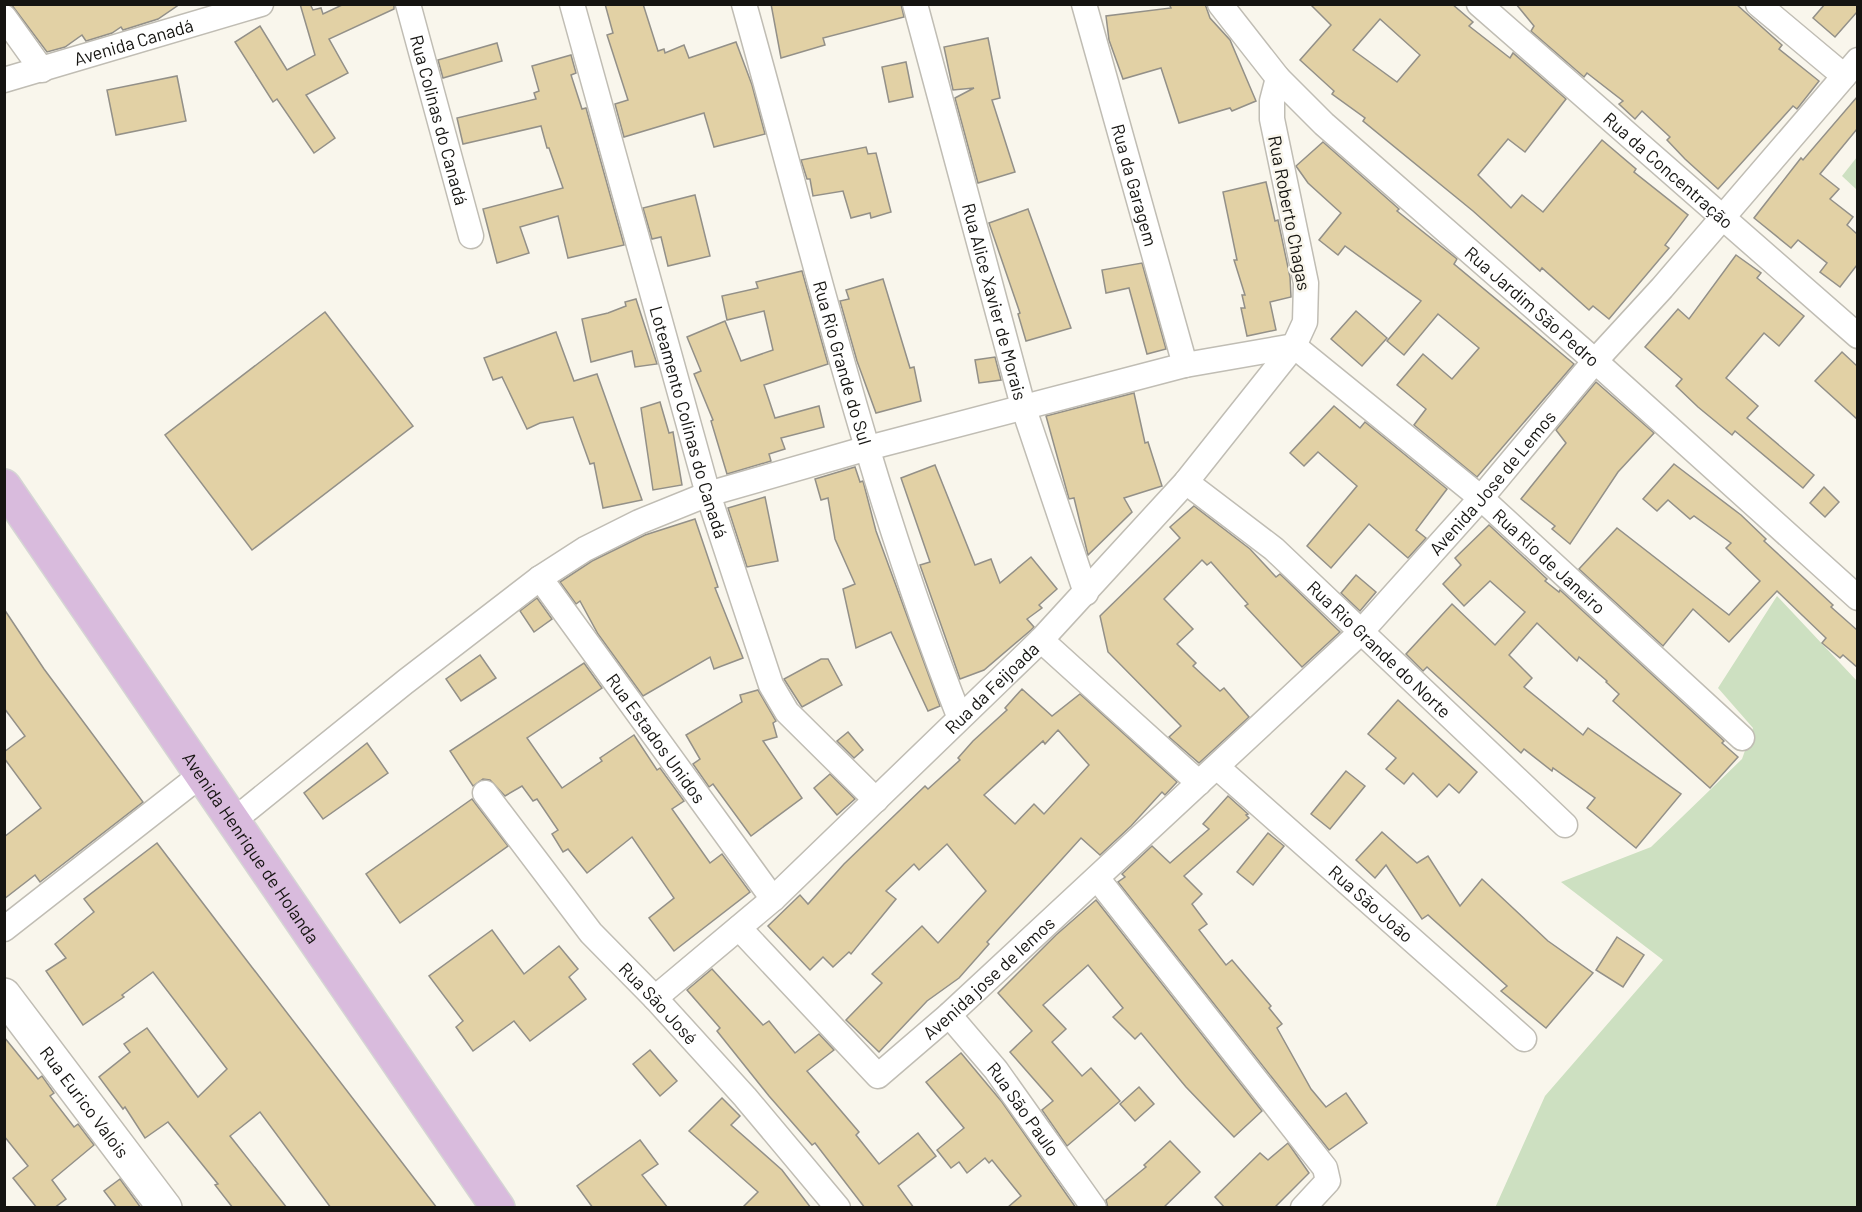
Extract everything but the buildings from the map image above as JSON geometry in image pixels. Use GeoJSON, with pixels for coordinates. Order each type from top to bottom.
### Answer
{"type":"FeatureCollection","features":[{"type":"Feature","properties":{"kind":"main road","name":"Avenida Henrique de Holanda"},"geometry":{"type":"LineString","coordinates":[[4,486],[498,1208]]}},
{"type":"Feature","properties":{"kind":"main road","name":"Rua Eurico Valois"},"geometry":{"type":"LineString","coordinates":[[4,995],[165,1208]]}},
{"type":"Feature","properties":{"kind":"street","name":"Avenida Canadá"},"geometry":{"type":"LineString","coordinates":[[4,80],[42,70],[222,10],[261,4]]}},
{"type":"Feature","properties":{"kind":"street","name":"Rua Colinas do Canadá"},"geometry":{"type":"LineString","coordinates":[[408,4],[471,236]]}},
{"type":"Feature","properties":{"kind":"street","name":"Loteamento Colinas do Canadá"},"geometry":{"type":"LineString","coordinates":[[572,4],[708,494],[771,685],[787,712],[876,800]]}},
{"type":"Feature","properties":{"kind":"street","name":"Rua Rio Grande do Sul"},"geometry":{"type":"LineString","coordinates":[[744,4],[868,448],[921,619],[959,716]]}},
{"type":"Feature","properties":{"kind":"street","name":"Rua Alice Xavier de Morais"},"geometry":{"type":"LineString","coordinates":[[915,4],[1023,406],[1086,593]]}},
{"type":"Feature","properties":{"kind":"street","name":"Rua da Garagem"},"geometry":{"type":"LineString","coordinates":[[1084,4],[1185,365]]}},
{"type":"Feature","properties":{"kind":"street","name":"Rua Jardim São Pedro"},"geometry":{"type":"LineString","coordinates":[[1220,4],[1278,78],[1324,124],[1594,361],[1857,598]]}},
{"type":"Feature","properties":{"kind":"street","name":"Rua da Concentração"},"geometry":{"type":"LineString","coordinates":[[1479,4],[1857,336]]}},
{"type":"Feature","properties":{"kind":"street"},"geometry":{"type":"LineString","coordinates":[[1758,4],[1851,68]]}},
{"type":"Feature","properties":{"kind":"street"},"geometry":{"type":"LineString","coordinates":[[4,17],[42,70]]}},
{"type":"Feature","properties":{"kind":"street","name":"Avenida Jose de Lemos"},"geometry":{"type":"LineString","coordinates":[[1097,878],[1360,633],[1481,498],[1594,361],[1722,218],[1851,68]]}},
{"type":"Feature","properties":{"kind":"street","name":"Rua Roberto Chagas"},"geometry":{"type":"LineString","coordinates":[[1278,78],[1272,100],[1272,119],[1306,283],[1305,322],[1294,346]]}},
{"type":"Feature","properties":{"kind":"street"},"geometry":{"type":"LineString","coordinates":[[234,821],[405,682],[540,578],[585,549],[639,522],[708,494],[1023,406],[1185,365],[1294,346]]}},
{"type":"Feature","properties":{"kind":"street","name":"Rua da Feijoada"},"geometry":{"type":"LineString","coordinates":[[655,998],[773,898],[876,800],[959,716],[1041,640],[1186,482],[1294,346]]}},
{"type":"Feature","properties":{"kind":"street","name":"Rua Rio de Janeiro"},"geometry":{"type":"LineString","coordinates":[[1294,346],[1481,498],[1742,738]]}},
{"type":"Feature","properties":{"kind":"street","name":"Rua Rio Grande do Norte"},"geometry":{"type":"LineString","coordinates":[[1186,482],[1274,549],[1565,825]]}},
{"type":"Feature","properties":{"kind":"street","name":"Rua Estados Unidos"},"geometry":{"type":"LineString","coordinates":[[540,578],[773,898]]}},
{"type":"Feature","properties":{"kind":"street"},"geometry":{"type":"LineString","coordinates":[[1041,640],[1199,783]]}},
{"type":"Feature","properties":{"kind":"street","name":"Rua São João"},"geometry":{"type":"LineString","coordinates":[[1217,766],[1524,1039]]}},
{"type":"Feature","properties":{"kind":"street"},"geometry":{"type":"LineString","coordinates":[[4,929],[202,774]]}},
{"type":"Feature","properties":{"kind":"street","name":"Rua São José"},"geometry":{"type":"LineString","coordinates":[[485,793],[591,933],[655,998],[745,1097],[838,1208]]}},
{"type":"Feature","properties":{"kind":"street"},"geometry":{"type":"LineString","coordinates":[[1097,878],[1325,1168],[1328,1181],[1303,1208]]}},
{"type":"Feature","properties":{"kind":"street","name":"Avenida jose de lemos"},"geometry":{"type":"LineString","coordinates":[[739,928],[878,1076],[949,1015],[1097,878]]}},
{"type":"Feature","properties":{"kind":"street","name":"Rua São Paulo"},"geometry":{"type":"LineString","coordinates":[[949,1015],[996,1070],[1094,1208]]}},
{"type":"Feature","properties":{"kind":"green space"},"geometry":{"type":"Polygon","coordinates":[[[1857,157],[1857,190],[1842,176],[1857,157]]]}},
{"type":"Feature","properties":{"kind":"green space"},"geometry":{"type":"Polygon","coordinates":[[[1777,596],[1857,681],[1857,1207],[1495,1208],[1545,1096],[1663,960],[1561,882],[1651,847],[1742,759],[1753,728],[1718,688],[1777,596]]]}}]}
